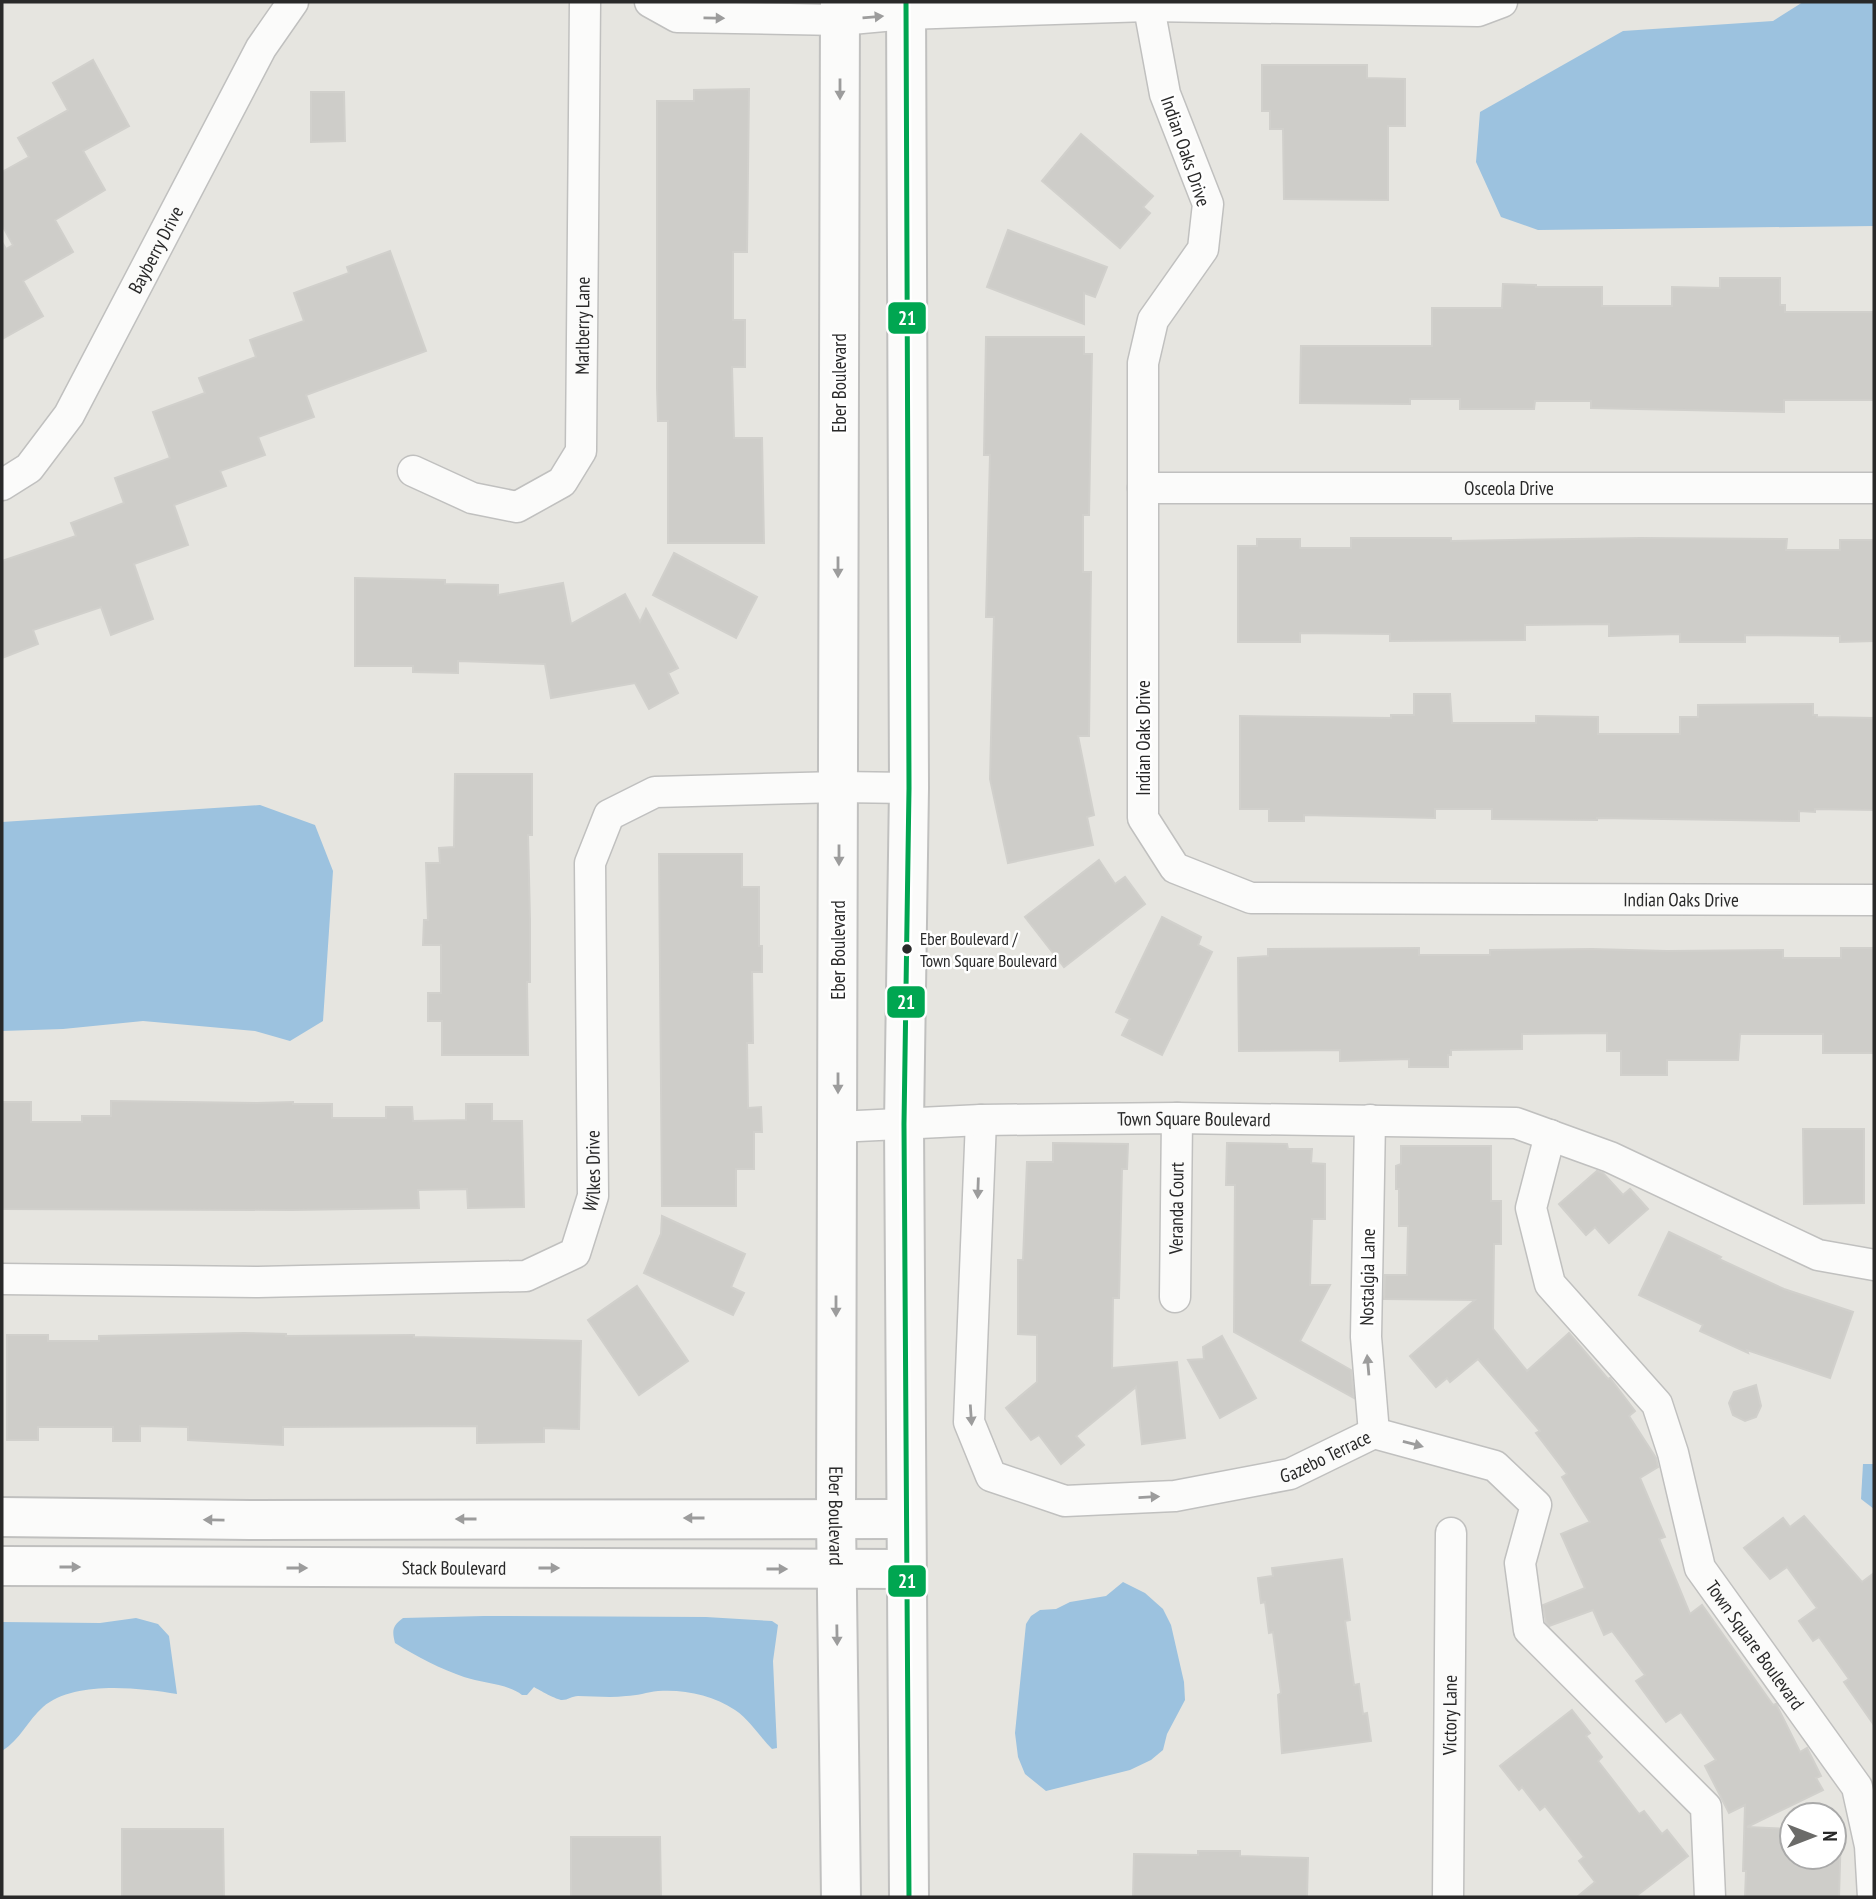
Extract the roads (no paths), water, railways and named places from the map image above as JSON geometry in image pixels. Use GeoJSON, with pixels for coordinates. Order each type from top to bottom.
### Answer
{"type":"FeatureCollection","features":[{"type":"Feature","properties":{"kind":"street","name":"Bayberry Drive"},"geometry":{"type":"LineString","coordinates":[[2,485],[29,468],[69,415],[261,48],[293,2]]}},
{"type":"Feature","properties":{"kind":"street","name":"Marlberry Lane"},"geometry":{"type":"LineString","coordinates":[[413,471],[472,498],[517,507],[562,482],[581,451],[585,2]]}},
{"type":"Feature","properties":{"kind":"street"},"geometry":{"type":"LineString","coordinates":[[650,2],[677,17],[906,8],[1148,4],[1478,11],[1502,2]]}},
{"type":"Feature","properties":{"kind":"street","name":"Indian Oaks Drive"},"geometry":{"type":"LineString","coordinates":[[1148,4],[1165,94],[1208,204],[1203,249],[1153,320],[1143,363],[1143,818],[1175,868],[1251,898],[1874,900]]}},
{"type":"Feature","properties":{"kind":"street"},"geometry":{"type":"LineString","coordinates":[[906,8],[909,788],[904,1124],[909,1897]]}},
{"type":"Feature","properties":{"kind":"street","name":"Eber Boulevard"},"geometry":{"type":"LineString","coordinates":[[840,11],[836,1569],[841,1897]]}},
{"type":"Feature","properties":{"kind":"street","name":"Osceola Drive"},"geometry":{"type":"LineString","coordinates":[[1143,488],[1874,488]]}},
{"type":"Feature","properties":{"kind":"street","name":"Wilkes Drive"},"geometry":{"type":"LineString","coordinates":[[2,1279],[258,1282],[526,1276],[575,1253],[593,1196],[590,863],[609,815],[655,792],[839,787],[909,788]]}},
{"type":"Feature","properties":{"kind":"street","name":"Town Square Boulevard"},"geometry":{"type":"LineString","coordinates":[[837,1127],[981,1120],[1177,1118],[1516,1123],[1610,1157],[1818,1255],[1874,1265]]}},
{"type":"Feature","properties":{"kind":"street","name":"Veranda Court"},"geometry":{"type":"LineString","coordinates":[[1175,1297],[1177,1118]]}},
{"type":"Feature","properties":{"kind":"street","name":"Gazebo Terrace"},"geometry":{"type":"LineString","coordinates":[[981,1120],[969,1422],[991,1476],[1065,1501],[1175,1496],[1290,1474],[1374,1433],[1495,1466],[1536,1505],[1520,1563],[1529,1630],[1706,1807],[1710,1897]]}},
{"type":"Feature","properties":{"kind":"street","name":"Nostalgia Lane"},"geometry":{"type":"LineString","coordinates":[[1370,1120],[1366,1337],[1374,1433]]}},
{"type":"Feature","properties":{"kind":"street","name":"Town Square Boulevard"},"geometry":{"type":"LineString","coordinates":[[1550,1135],[1531,1208],[1550,1284],[1657,1404],[1673,1453],[1700,1568],[1857,1787],[1870,1846],[1872,1897]]}},
{"type":"Feature","properties":{"kind":"street"},"geometry":{"type":"LineString","coordinates":[[2,1517],[236,1520],[905,1518]]}},
{"type":"Feature","properties":{"kind":"street","name":"Victory Lane"},"geometry":{"type":"LineString","coordinates":[[1448,1897],[1451,1533]]}},
{"type":"Feature","properties":{"kind":"street","name":"Stack Boulevard"},"geometry":{"type":"LineString","coordinates":[[2,1566],[906,1569]]}},
{"type":"Feature","properties":{"kind":"water"},"geometry":{"type":"Polygon","coordinates":[[[1803,2],[1874,2],[1874,226],[1538,230],[1501,217],[1476,162],[1480,112],[1623,31],[1773,21],[1803,2]]]}},
{"type":"Feature","properties":{"kind":"water"},"geometry":{"type":"Polygon","coordinates":[[[260,805],[315,825],[333,871],[323,1021],[290,1041],[255,1031],[143,1021],[63,1029],[2,1031],[2,822],[260,805]]]}},
{"type":"Feature","properties":{"kind":"water"},"geometry":{"type":"Polygon","coordinates":[[[1863,1464],[1874,1464],[1874,1509],[1861,1499],[1863,1464]]]}},
{"type":"Feature","properties":{"kind":"water"},"geometry":{"type":"Polygon","coordinates":[[[1123,1582],[1145,1593],[1163,1609],[1171,1625],[1184,1682],[1185,1700],[1167,1734],[1163,1750],[1151,1760],[1130,1770],[1046,1791],[1025,1774],[1018,1757],[1015,1733],[1026,1624],[1031,1616],[1040,1610],[1056,1609],[1070,1602],[1106,1596],[1123,1582]]]}},
{"type":"Feature","properties":{"kind":"water"},"geometry":{"type":"Polygon","coordinates":[[[706,1617],[772,1621],[778,1625],[773,1661],[777,1748],[772,1749],[735,1710],[698,1694],[658,1691],[620,1697],[576,1696],[562,1700],[534,1687],[527,1695],[522,1695],[510,1688],[447,1670],[395,1643],[394,1629],[403,1618],[706,1617]]]}},
{"type":"Feature","properties":{"kind":"water"},"geometry":{"type":"Polygon","coordinates":[[[136,1618],[158,1624],[169,1636],[177,1694],[108,1688],[89,1689],[56,1698],[43,1707],[2,1751],[2,1622],[100,1623],[136,1618]]]}},
{"type":"Feature","properties":{"kind":"place","name":"Eber Boulevard / Town Square Boulevard"},"geometry":{"type":"Point","coordinates":[907,949]}}]}
